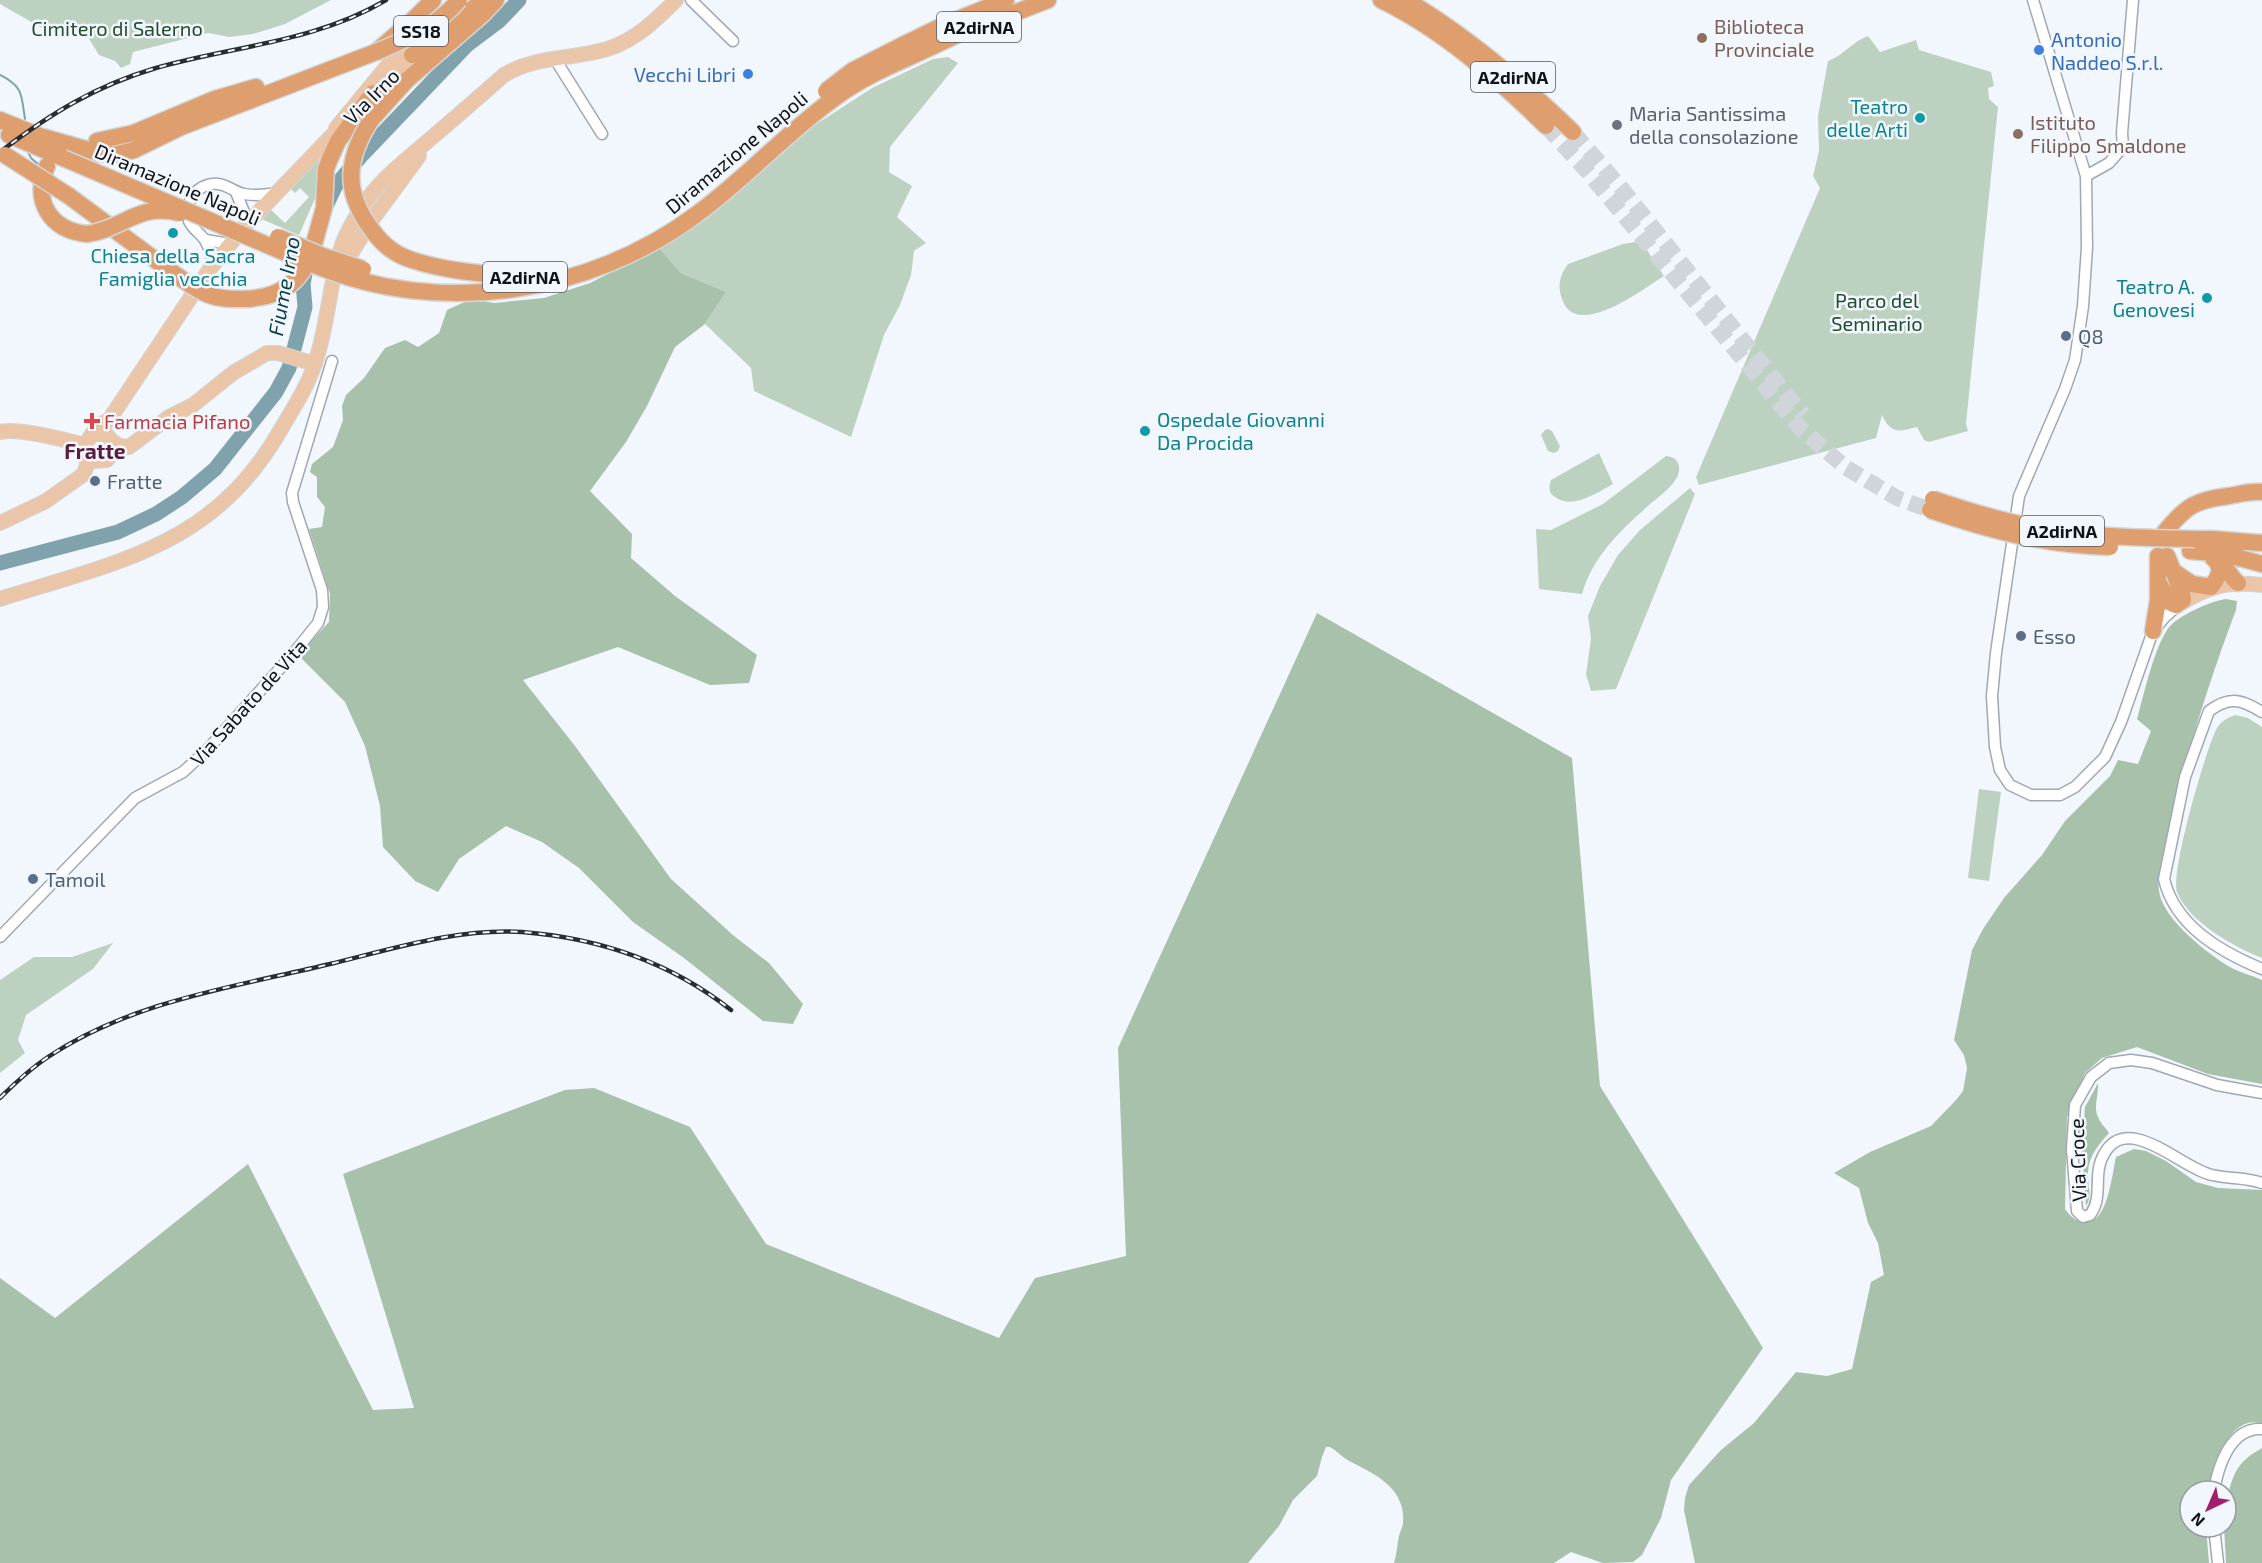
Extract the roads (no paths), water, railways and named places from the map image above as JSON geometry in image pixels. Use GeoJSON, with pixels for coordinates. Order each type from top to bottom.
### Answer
{"type":"FeatureCollection","features":[{"type":"Feature","properties":{"kind":"highway"},"geometry":{"type":"LineString","coordinates":[[376,52],[433,0]]}},
{"type":"Feature","properties":{"kind":"highway","name":"SS18"},"geometry":{"type":"LineString","coordinates":[[307,78],[376,52],[428,27],[462,0]]}},
{"type":"Feature","properties":{"kind":"highway"},"geometry":{"type":"LineString","coordinates":[[412,55],[484,0]]}},
{"type":"Feature","properties":{"kind":"highway"},"geometry":{"type":"LineString","coordinates":[[496,0],[472,24],[407,80],[371,120],[357,146],[352,162],[351,184],[354,200],[362,217],[382,243],[398,255],[455,271],[525,277]]}},
{"type":"Feature","properties":{"kind":"highway","name":"Diramazione Napoli"},"geometry":{"type":"LineString","coordinates":[[0,131],[322,268],[411,291],[468,293],[523,288],[610,265],[672,232],[698,214],[835,97],[946,24],[1006,0]]}},
{"type":"Feature","properties":{"kind":"highway","name":"Diramazione Napoli"},"geometry":{"type":"LineString","coordinates":[[0,120],[43,137],[97,151],[323,256],[370,271],[430,282],[476,282],[525,277],[588,261],[639,240],[667,224],[712,190],[852,71],[957,35],[1048,0]]}},
{"type":"Feature","properties":{"kind":"highway","name":"A2dirNA"},"geometry":{"type":"LineString","coordinates":[[1381,0],[1444,32],[1535,95],[1573,132]]}},
{"type":"Feature","properties":{"kind":"highway","name":"A2dirNA"},"geometry":{"type":"LineString","coordinates":[[1406,0],[1546,126]]}},
{"type":"Feature","properties":{"kind":"highway"},"geometry":{"type":"LineString","coordinates":[[97,151],[114,155],[134,150],[181,127],[307,78]]}},
{"type":"Feature","properties":{"kind":"highway"},"geometry":{"type":"LineString","coordinates":[[97,151],[215,99],[264,84],[307,78]]}},
{"type":"Feature","properties":{"kind":"highway"},"geometry":{"type":"LineString","coordinates":[[5,155],[87,209],[190,285],[210,296],[232,299],[260,298],[290,287],[302,274],[308,262],[324,208],[326,170],[329,162],[338,141],[373,93]]}},
{"type":"Feature","properties":{"kind":"highway"},"geometry":{"type":"LineString","coordinates":[[47,166],[41,182],[43,204],[49,215],[65,228],[76,233],[87,234],[110,228],[138,213],[170,211],[301,266],[314,270],[322,268]]}},
{"type":"Feature","properties":{"kind":"highway"},"geometry":{"type":"LineString","coordinates":[[2168,531],[2190,506],[2200,501],[2262,492]]}},
{"type":"Feature","properties":{"kind":"highway"},"geometry":{"type":"LineString","coordinates":[[2229,496],[2262,501]]}},
{"type":"Feature","properties":{"kind":"highway","name":"A2dirNA"},"geometry":{"type":"LineString","coordinates":[[1932,505],[1981,527],[2053,543],[2262,553]]}},
{"type":"Feature","properties":{"kind":"highway"},"geometry":{"type":"LineString","coordinates":[[2200,550],[2211,538],[2262,543]]}},
{"type":"Feature","properties":{"kind":"highway"},"geometry":{"type":"LineString","coordinates":[[2200,550],[2224,565],[2230,576],[2238,583]]}},
{"type":"Feature","properties":{"kind":"highway"},"geometry":{"type":"LineString","coordinates":[[2165,560],[2181,579],[2192,584],[2211,587],[2218,578],[2220,569],[2218,561],[2200,550]]}},
{"type":"Feature","properties":{"kind":"highway","name":"A2dirNA"},"geometry":{"type":"LineString","coordinates":[[2200,550],[2262,564]]}},
{"type":"Feature","properties":{"kind":"highway"},"geometry":{"type":"LineString","coordinates":[[2153,631],[2157,616],[2158,582],[2165,560]]}},
{"type":"Feature","properties":{"kind":"highway"},"geometry":{"type":"LineString","coordinates":[[2158,582],[2170,603],[2178,605],[2183,597],[2165,560]]}},
{"type":"Feature","properties":{"kind":"main road","name":"Via Irno"},"geometry":{"type":"LineString","coordinates":[[328,140],[375,79],[442,0]]}},
{"type":"Feature","properties":{"kind":"main road","name":"Via Irno"},"geometry":{"type":"LineString","coordinates":[[107,437],[103,423],[114,412],[230,244],[276,193],[412,55],[462,0]]}},
{"type":"Feature","properties":{"kind":"main road"},"geometry":{"type":"LineString","coordinates":[[0,599],[142,553],[166,543],[208,515],[233,494],[263,459],[298,400],[315,364],[341,247],[363,206],[376,188],[504,75],[524,65],[597,52],[629,40],[650,25],[676,0]]}},
{"type":"Feature","properties":{"kind":"main road"},"geometry":{"type":"LineString","coordinates":[[0,523],[46,501],[84,474],[87,465],[85,449],[92,434],[107,437],[120,446],[129,447],[169,417],[193,405],[233,373],[267,353],[278,353],[315,364]]}},
{"type":"Feature","properties":{"kind":"main road"},"geometry":{"type":"LineString","coordinates":[[0,432],[8,430],[29,433],[85,449],[91,459],[103,461],[112,453],[107,437]]}},
{"type":"Feature","properties":{"kind":"main road"},"geometry":{"type":"LineString","coordinates":[[2178,605],[2211,587],[2238,583],[2262,585]]}},
{"type":"Feature","properties":{"kind":"street"},"geometry":{"type":"LineString","coordinates":[[691,0],[733,41]]}},
{"type":"Feature","properties":{"kind":"street"},"geometry":{"type":"LineString","coordinates":[[2033,0],[2086,177],[2087,247],[2083,306],[2075,360],[2017,506],[1992,696],[1995,747],[2004,778],[2018,791],[2031,795],[2060,795],[2075,787],[2105,757],[2121,722],[2153,631],[2163,618],[2178,605]]}},
{"type":"Feature","properties":{"kind":"street"},"geometry":{"type":"LineString","coordinates":[[2086,177],[2109,163],[2123,147],[2122,133],[2133,0]]}},
{"type":"Feature","properties":{"kind":"street"},"geometry":{"type":"LineString","coordinates":[[555,59],[602,134]]}},
{"type":"Feature","properties":{"kind":"street"},"geometry":{"type":"LineString","coordinates":[[214,265],[206,240],[192,227],[189,219],[189,202],[194,194],[210,184],[219,184],[236,192],[260,196],[276,193]]}},
{"type":"Feature","properties":{"kind":"street"},"geometry":{"type":"LineString","coordinates":[[236,192],[244,212],[245,226]]}},
{"type":"Feature","properties":{"kind":"street"},"geometry":{"type":"LineString","coordinates":[[206,240],[230,244]]}},
{"type":"Feature","properties":{"kind":"street","name":"Via Sabato de Vita"},"geometry":{"type":"LineString","coordinates":[[0,937],[135,798],[183,772],[207,750],[313,629],[322,613],[322,590],[292,493],[332,361]]}},
{"type":"Feature","properties":{"kind":"street"},"geometry":{"type":"LineString","coordinates":[[2262,712],[2239,701],[2228,701],[2209,711],[2185,777],[2164,879],[2168,894],[2176,908],[2196,930],[2216,946],[2262,969]]}},
{"type":"Feature","properties":{"kind":"street","name":"Via Croce"},"geometry":{"type":"LineString","coordinates":[[2262,1093],[2217,1085],[2152,1063],[2131,1060],[2109,1063],[2091,1077],[2075,1105],[2072,1149],[2077,1211],[2083,1217],[2090,1215],[2095,1209],[2098,1172],[2105,1151],[2114,1142],[2130,1138],[2151,1143],[2196,1170],[2262,1183]]}},
{"type":"Feature","properties":{"kind":"street"},"geometry":{"type":"LineString","coordinates":[[2216,1479],[2219,1465],[2232,1445],[2246,1431],[2262,1429]]}},
{"type":"Feature","properties":{"kind":"street"},"geometry":{"type":"LineString","coordinates":[[2215,1539],[2218,1563]]}},
{"type":"Feature","properties":{"kind":"waterway","name":"Fiume Irno"},"geometry":{"type":"LineString","coordinates":[[324,210],[336,185],[361,156],[467,45],[499,21],[519,0]]}},
{"type":"Feature","properties":{"kind":"waterway"},"geometry":{"type":"LineString","coordinates":[[0,75],[8,79],[20,92],[25,119]]}},
{"type":"Feature","properties":{"kind":"waterway"},"geometry":{"type":"LineString","coordinates":[[28,152],[39,165]]}},
{"type":"Feature","properties":{"kind":"waterway","name":"Fiume Irno"},"geometry":{"type":"LineString","coordinates":[[0,563],[118,532],[156,514],[182,497],[215,469],[276,392],[289,368],[305,307],[303,284],[307,263]]}},
{"type":"Feature","properties":{"kind":"tunnel"},"geometry":{"type":"LineString","coordinates":[[1546,126],[1587,171],[1799,427],[1845,467],[1897,498],[1930,510]]}},
{"type":"Feature","properties":{"kind":"tunnel"},"geometry":{"type":"LineString","coordinates":[[1573,132],[1622,189],[1803,415]]}},
{"type":"Feature","properties":{"kind":"railway"},"geometry":{"type":"LineString","coordinates":[[0,152],[55,113],[113,83],[185,60],[303,34],[359,14],[386,0]]}},
{"type":"Feature","properties":{"kind":"railway"},"geometry":{"type":"LineString","coordinates":[[0,1098],[48,1057],[80,1038],[149,1009],[184,998],[401,946],[473,933],[522,932],[551,935],[606,947],[632,955],[683,978],[731,1010]]}},
{"type":"Feature","properties":{"kind":"place","name":"Biblioteca Provinciale"},"geometry":{"type":"Point","coordinates":[1702,38]}},
{"type":"Feature","properties":{"kind":"place","name":"Antonio Naddeo S.r.l."},"geometry":{"type":"Point","coordinates":[2039,50]}},
{"type":"Feature","properties":{"kind":"place","name":"Vecchi Libri"},"geometry":{"type":"Point","coordinates":[748,74]}},
{"type":"Feature","properties":{"kind":"place","name":"Teatro delle Arti"},"geometry":{"type":"Point","coordinates":[1920,118]}},
{"type":"Feature","properties":{"kind":"place","name":"Maria Santissima della consolazione"},"geometry":{"type":"Point","coordinates":[1617,125]}},
{"type":"Feature","properties":{"kind":"place","name":"Istituto Filippo Smaldone"},"geometry":{"type":"Point","coordinates":[2018,134]}},
{"type":"Feature","properties":{"kind":"place","name":"Chiesa della Sacra Famiglia vecchia"},"geometry":{"type":"Point","coordinates":[173,233]}},
{"type":"Feature","properties":{"kind":"place","name":"Teatro A. Genovesi"},"geometry":{"type":"Point","coordinates":[2207,298]}},
{"type":"Feature","properties":{"kind":"place","name":"Q8"},"geometry":{"type":"Point","coordinates":[2066,336]}},
{"type":"Feature","properties":{"kind":"place","name":"Farmacia Pifano"},"geometry":{"type":"Point","coordinates":[92,421]}},
{"type":"Feature","properties":{"kind":"place","name":"Ospedale Giovanni Da Procida"},"geometry":{"type":"Point","coordinates":[1145,431]}},
{"type":"Feature","properties":{"kind":"place","name":"Fratte"},"geometry":{"type":"Point","coordinates":[95,481]}},
{"type":"Feature","properties":{"kind":"place","name":"Esso"},"geometry":{"type":"Point","coordinates":[2021,636]}},
{"type":"Feature","properties":{"kind":"place","name":"Tamoil"},"geometry":{"type":"Point","coordinates":[33,879]}},
{"type":"Feature","properties":{"kind":"district","name":"Fratte"},"geometry":{"type":"Point","coordinates":[95,450]}},
{"type":"Feature","properties":{"kind":"park label","name":"Cimitero di Salerno"},"geometry":{"type":"Point","coordinates":[117,28]}},
{"type":"Feature","properties":{"kind":"park label","name":"Parco del Seminario"},"geometry":{"type":"Point","coordinates":[1877,312]}}]}
